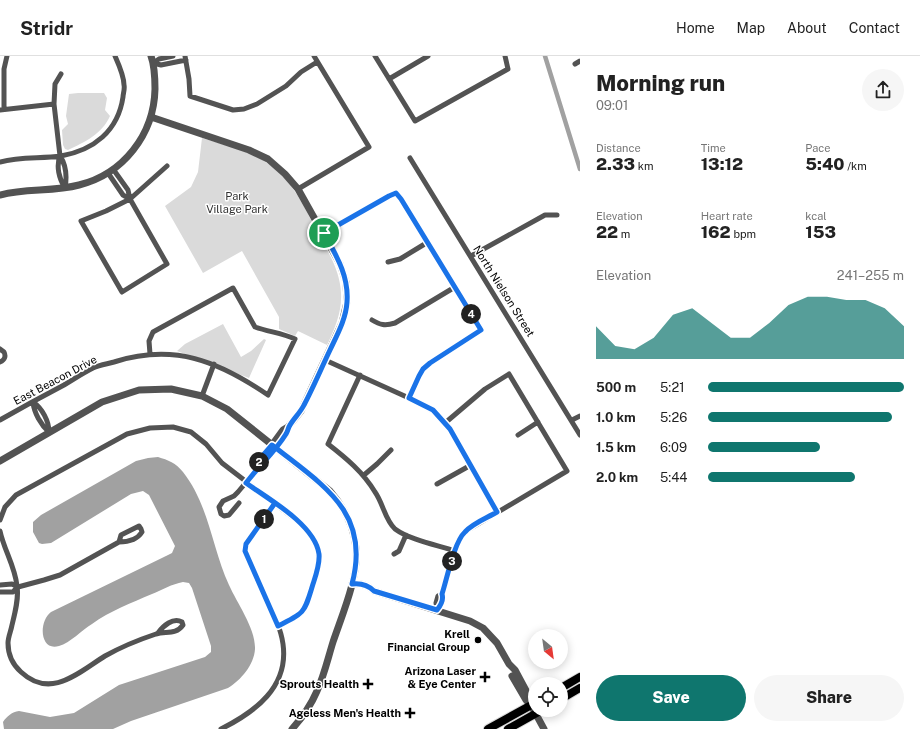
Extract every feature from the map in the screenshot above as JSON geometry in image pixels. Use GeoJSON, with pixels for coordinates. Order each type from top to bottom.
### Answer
{"type":"FeatureCollection","features":[{"type":"Feature","properties":{"kind":"main road"},"geometry":{"type":"LineString","coordinates":[[568,684],[580,678]]}},
{"type":"Feature","properties":{"kind":"main road"},"geometry":{"type":"LineString","coordinates":[[568,695],[580,688]]}},
{"type":"Feature","properties":{"kind":"main road"},"geometry":{"type":"LineString","coordinates":[[488,729],[528,711]]}},
{"type":"Feature","properties":{"kind":"main road"},"geometry":{"type":"LineString","coordinates":[[508,729],[528,713]]}},
{"type":"Feature","properties":{"kind":"street"},"geometry":{"type":"LineString","coordinates":[[7,56],[2,68],[2,109],[54,104]]}},
{"type":"Feature","properties":{"kind":"street"},"geometry":{"type":"LineString","coordinates":[[0,162],[14,159],[60,156],[81,151],[100,141],[112,126],[121,110],[124,85],[120,66],[115,56]]}},
{"type":"Feature","properties":{"kind":"street"},"geometry":{"type":"LineString","coordinates":[[152,59],[159,60],[173,56]]}},
{"type":"Feature","properties":{"kind":"street"},"geometry":{"type":"LineString","coordinates":[[298,189],[369,147],[314,56]]}},
{"type":"Feature","properties":{"kind":"street"},"geometry":{"type":"LineString","coordinates":[[375,56],[415,121],[508,69],[505,56]]}},
{"type":"Feature","properties":{"kind":"street"},"geometry":{"type":"LineString","coordinates":[[389,79],[428,56]]}},
{"type":"Feature","properties":{"kind":"street"},"geometry":{"type":"LineString","coordinates":[[152,59],[161,65],[186,58],[190,96],[233,110],[244,109],[257,104],[286,86],[300,72],[317,62]]}},
{"type":"Feature","properties":{"kind":"street"},"geometry":{"type":"LineString","coordinates":[[0,195],[14,192],[64,188],[89,182],[111,171],[130,155],[139,144],[151,117],[155,96],[152,59]]}},
{"type":"Feature","properties":{"kind":"street"},"geometry":{"type":"LineString","coordinates":[[61,74],[55,84],[54,104],[60,156],[58,162],[60,181],[64,188]]}},
{"type":"Feature","properties":{"kind":"street"},"geometry":{"type":"LineString","coordinates":[[151,117],[260,154],[268,159],[285,174],[298,189],[324,233],[340,264],[346,282],[347,302],[342,323],[304,405],[288,427],[282,430],[274,446],[259,460],[258,468],[246,483],[234,496],[223,501],[219,507],[221,514],[224,516],[229,515],[239,503]]}},
{"type":"Feature","properties":{"kind":"street","name":"North Nielson Street"},"geometry":{"type":"LineString","coordinates":[[410,158],[580,435]]}},
{"type":"Feature","properties":{"kind":"street"},"geometry":{"type":"LineString","coordinates":[[111,171],[123,195],[130,199],[167,264],[122,292],[81,221],[130,199],[167,166]]}},
{"type":"Feature","properties":{"kind":"street"},"geometry":{"type":"LineString","coordinates":[[324,233],[396,193],[428,242],[481,330],[423,369],[409,398]]}},
{"type":"Feature","properties":{"kind":"street"},"geometry":{"type":"LineString","coordinates":[[471,256],[545,215],[557,215]]}},
{"type":"Feature","properties":{"kind":"street"},"geometry":{"type":"LineString","coordinates":[[388,262],[400,259],[428,242]]}},
{"type":"Feature","properties":{"kind":"street"},"geometry":{"type":"LineString","coordinates":[[372,320],[379,325],[395,323],[455,287]]}},
{"type":"Feature","properties":{"kind":"street","name":"East Beacon Drive"},"geometry":{"type":"LineString","coordinates":[[0,420],[94,368],[124,359],[150,354],[174,355],[214,364],[232,372],[268,395],[295,339],[282,333],[270,332],[255,327],[232,288],[153,332],[149,341],[150,354]]}},
{"type":"Feature","properties":{"kind":"street"},"geometry":{"type":"LineString","coordinates":[[0,349],[4,352],[5,356],[4,360],[0,362]]}},
{"type":"Feature","properties":{"kind":"street"},"geometry":{"type":"LineString","coordinates":[[325,360],[433,410],[445,423],[497,512]]}},
{"type":"Feature","properties":{"kind":"street"},"geometry":{"type":"LineString","coordinates":[[202,396],[214,364]]}},
{"type":"Feature","properties":{"kind":"street"},"geometry":{"type":"LineString","coordinates":[[437,610],[436,604],[438,596],[442,594],[455,551],[462,535],[497,512],[567,471],[509,374],[485,389],[445,423]]}},
{"type":"Feature","properties":{"kind":"street"},"geometry":{"type":"LineString","coordinates":[[360,375],[328,444],[364,475],[379,498],[388,519],[394,528],[406,535],[455,551]]}},
{"type":"Feature","properties":{"kind":"street"},"geometry":{"type":"LineString","coordinates":[[0,460],[102,402],[139,390],[171,389],[202,396],[227,409],[323,486],[341,505],[349,521],[356,548],[356,564],[352,584],[320,684],[310,705],[292,729]]}},
{"type":"Feature","properties":{"kind":"street"},"geometry":{"type":"LineString","coordinates":[[33,402],[39,406],[49,424],[49,432]]}},
{"type":"Feature","properties":{"kind":"street"},"geometry":{"type":"LineString","coordinates":[[572,420],[580,416]]}},
{"type":"Feature","properties":{"kind":"street"},"geometry":{"type":"LineString","coordinates":[[518,435],[538,422]]}},
{"type":"Feature","properties":{"kind":"street"},"geometry":{"type":"LineString","coordinates":[[0,520],[5,507],[16,495],[127,434],[150,428],[173,427],[191,432],[206,444],[222,463],[305,527],[314,538],[319,554],[318,568],[305,609],[298,616],[278,626]]}},
{"type":"Feature","properties":{"kind":"street"},"geometry":{"type":"LineString","coordinates":[[364,475],[391,450]]}},
{"type":"Feature","properties":{"kind":"street"},"geometry":{"type":"LineString","coordinates":[[437,484],[471,466]]}},
{"type":"Feature","properties":{"kind":"street"},"geometry":{"type":"LineString","coordinates":[[221,729],[238,721],[255,708],[274,690],[280,675],[283,661],[283,645],[278,626],[245,551],[246,544],[275,503]]}},
{"type":"Feature","properties":{"kind":"street"},"geometry":{"type":"LineString","coordinates":[[0,531],[18,586],[15,614],[8,641],[9,653],[20,672],[29,679],[40,683],[54,684],[66,681],[112,652],[158,633]]}},
{"type":"Feature","properties":{"kind":"street"},"geometry":{"type":"LineString","coordinates":[[394,554],[399,551],[406,535]]}},
{"type":"Feature","properties":{"kind":"street"},"geometry":{"type":"LineString","coordinates":[[0,585],[12,584],[18,586],[44,580],[60,574],[119,542]]}},
{"type":"Feature","properties":{"kind":"street"},"geometry":{"type":"LineString","coordinates":[[352,584],[370,587],[374,591],[470,621],[482,628],[497,643],[509,664],[510,672],[528,702]]}},
{"type":"Feature","properties":{"kind":"street"},"geometry":{"type":"LineString","coordinates":[[0,592],[13,592],[18,586]]}},
{"type":"Feature","properties":{"kind":"street"},"geometry":{"type":"LineString","coordinates":[[539,717],[544,729]]}},
{"type":"Feature","properties":{"kind":"green space"},"geometry":{"type":"Polygon","coordinates":[[[104,93],[107,98],[105,110],[110,116],[98,133],[68,150],[65,149],[63,145],[62,130],[68,124],[66,116],[69,94],[104,93]]]}},
{"type":"Feature","properties":{"kind":"green space","name":"Park Village Park"},"geometry":{"type":"Polygon","coordinates":[[[202,138],[244,151],[260,158],[286,179],[300,200],[335,266],[340,284],[341,300],[339,313],[327,345],[298,331],[295,336],[279,329],[279,317],[242,251],[203,273],[165,206],[191,187],[198,172],[202,138]]]}},
{"type":"Feature","properties":{"kind":"green space"},"geometry":{"type":"Polygon","coordinates":[[[223,324],[241,357],[251,351],[264,339],[266,340],[249,378],[177,351],[185,344],[223,324]]]}},
{"type":"Feature","properties":{"kind":"shaded area"},"geometry":{"type":"Polygon","coordinates":[[[158,457],[178,466],[192,485],[199,498],[223,571],[252,633],[255,649],[252,661],[246,672],[238,681],[228,688],[131,721],[113,729],[4,729],[3,722],[14,712],[19,711],[50,717],[74,713],[119,685],[205,657],[211,652],[211,646],[192,588],[189,583],[183,582],[113,611],[59,646],[53,647],[48,645],[43,635],[44,622],[51,612],[172,553],[175,546],[149,495],[143,491],[131,494],[51,543],[39,543],[33,532],[33,522],[41,515],[136,461],[158,457]]]}},
{"type":"Feature","properties":{"kind":"waterway"},"geometry":{"type":"LineString","coordinates":[[545,56],[580,169]]}},
{"type":"Feature","properties":{"kind":"place","name":"Krell Financial Group"},"geometry":{"type":"Point","coordinates":[478,640]}},
{"type":"Feature","properties":{"kind":"place","name":"Arizona Laser & Eye Center"},"geometry":{"type":"Point","coordinates":[485,677]}},
{"type":"Feature","properties":{"kind":"place","name":"Sprouts Health"},"geometry":{"type":"Point","coordinates":[368,684]}},
{"type":"Feature","properties":{"kind":"place","name":"Ageless Men's Health"},"geometry":{"type":"Point","coordinates":[410,713]}},
{"type":"Feature","properties":{"kind":"route"},"geometry":{"type":"LineString","coordinates":[[324,233],[340,264],[346,282],[347,302],[342,323],[301,411],[288,427],[287,432],[276,448],[246,483],[275,503],[246,544],[245,551],[278,626],[298,616],[305,609],[318,568],[319,554],[314,538],[305,527],[275,503],[246,483],[258,468],[259,460],[272,445],[274,446],[276,448],[323,486],[330,491],[341,505],[349,521],[356,548],[356,564],[352,584],[370,587],[374,591],[437,610],[441,605],[443,598],[442,594],[455,551],[462,535],[471,527],[497,512],[450,429],[433,410],[409,398],[423,369],[481,330],[428,242],[396,193],[324,233]]}}]}
